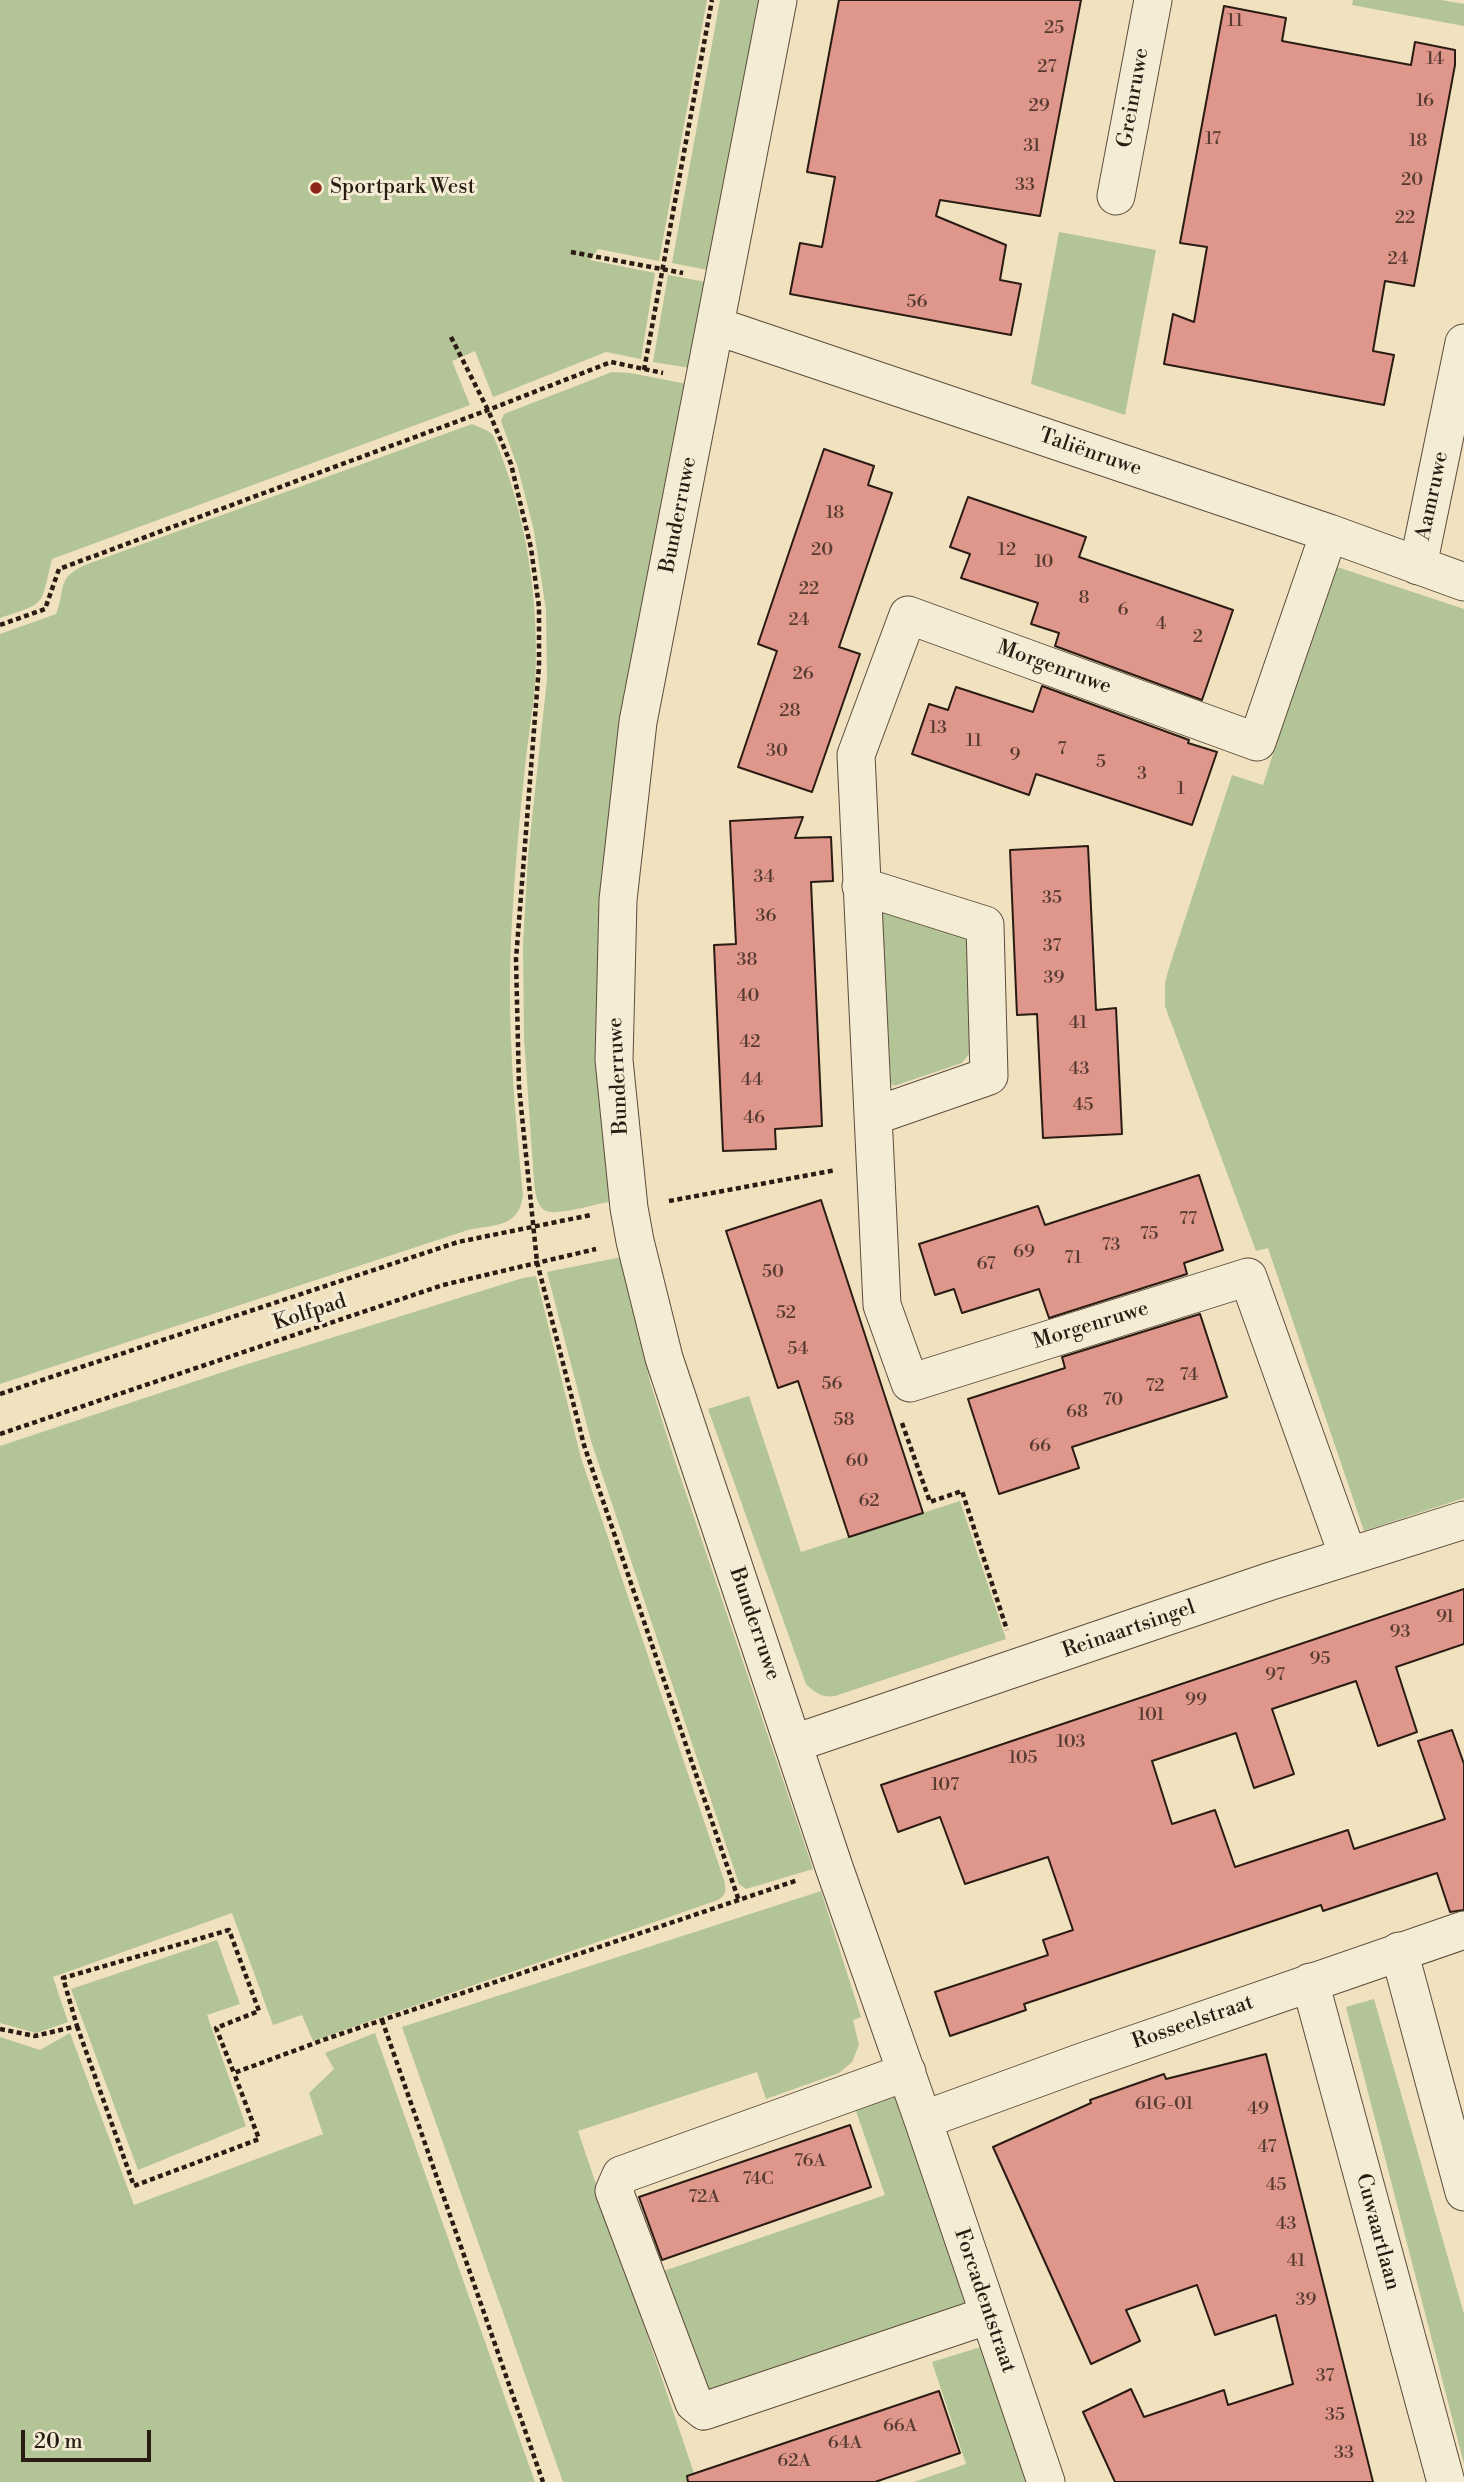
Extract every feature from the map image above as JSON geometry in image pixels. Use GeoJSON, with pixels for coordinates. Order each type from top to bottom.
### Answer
{"type":"FeatureCollection","features":[{"type":"Feature","properties":{"kind":"street","name":"Bunderruwe"},"geometry":{"type":"LineString","coordinates":[[778,0],[638,722],[618,900],[614,1060],[632,1224],[664,1357],[795,1743],[834,1867],[923,2120]]}},
{"type":"Feature","properties":{"kind":"street","name":"Greinruwe"},"geometry":{"type":"LineString","coordinates":[[1116,195],[1153,0]]}},
{"type":"Feature","properties":{"kind":"street","name":"Taliënruwe"},"geometry":{"type":"LineString","coordinates":[[716,326],[1329,533],[1464,582]]}},
{"type":"Feature","properties":{"kind":"street","name":"Aamruwe"},"geometry":{"type":"LineString","coordinates":[[1418,566],[1464,343]]}},
{"type":"Feature","properties":{"kind":"street","name":"Morgenruwe"},"geometry":{"type":"LineString","coordinates":[[1329,533],[1257,741],[908,615],[856,755],[881,1305],[910,1383],[1248,1277],[1349,1556]]}},
{"type":"Feature","properties":{"kind":"street"},"geometry":{"type":"LineString","coordinates":[[861,886],[985,925],[989,1076],[874,1116]]}},
{"type":"Feature","properties":{"kind":"street","name":"Reinaartsingel"},"geometry":{"type":"LineString","coordinates":[[795,1743],[1349,1556],[1464,1520]]}},
{"type":"Feature","properties":{"kind":"street","name":"Rosseelstraat"},"geometry":{"type":"LineString","coordinates":[[923,2120],[1464,1930]]}},
{"type":"Feature","properties":{"kind":"street"},"geometry":{"type":"LineString","coordinates":[[1399,1951],[1464,2192]]}},
{"type":"Feature","properties":{"kind":"street","name":"Cuwaartlaan"},"geometry":{"type":"LineString","coordinates":[[1310,1982],[1446,2482]]}},
{"type":"Feature","properties":{"kind":"street"},"geometry":{"type":"LineString","coordinates":[[906,2072],[621,2175],[614,2191],[694,2403],[704,2411],[989,2315]]}},
{"type":"Feature","properties":{"kind":"street","name":"Forcadentstraat"},"geometry":{"type":"LineString","coordinates":[[923,2120],[1046,2482]]}},
{"type":"Feature","properties":{"kind":"path"},"geometry":{"type":"LineString","coordinates":[[644,370],[712,0]]}},
{"type":"Feature","properties":{"kind":"path"},"geometry":{"type":"LineString","coordinates":[[570,252],[724,281]]}},
{"type":"Feature","properties":{"kind":"path"},"geometry":{"type":"LineString","coordinates":[[451,337],[488,410],[511,464],[531,548],[539,607],[539,666],[516,959],[519,1087],[537,1262],[584,1445],[739,1901]]}},
{"type":"Feature","properties":{"kind":"path"},"geometry":{"type":"LineString","coordinates":[[0,625],[45,609],[59,569],[611,362],[706,380]]}},
{"type":"Feature","properties":{"kind":"path"},"geometry":{"type":"LineString","coordinates":[[0,1394],[458,1242],[532,1226],[632,1224],[873,1164]]}},
{"type":"Feature","properties":{"kind":"path","name":"Kolfpad"},"geometry":{"type":"LineString","coordinates":[[0,1434],[443,1285],[537,1262],[632,1224]]}},
{"type":"Feature","properties":{"kind":"path"},"geometry":{"type":"LineString","coordinates":[[910,1383],[898,1411],[930,1502],[962,1491],[1019,1667]]}},
{"type":"Feature","properties":{"kind":"path"},"geometry":{"type":"LineString","coordinates":[[234,2073],[834,1867]]}},
{"type":"Feature","properties":{"kind":"path"},"geometry":{"type":"LineString","coordinates":[[229,1930],[259,2011],[216,2028],[234,2073],[260,2139],[134,2186],[63,1978],[229,1930]]}},
{"type":"Feature","properties":{"kind":"path"},"geometry":{"type":"LineString","coordinates":[[382,2020],[543,2482]]}},
{"type":"Feature","properties":{"kind":"path"},"geometry":{"type":"LineString","coordinates":[[0,2029],[35,2036],[77,2025]]}},
{"type":"Feature","properties":{"kind":"green space","name":"Sportpark West"},"geometry":{"type":"Polygon","coordinates":[[[0,0],[707,0],[659,261],[598,249],[590,260],[655,273],[641,359],[606,352],[493,397],[475,351],[452,361],[470,405],[52,559],[40,600],[27,609],[0,618],[0,0]]]}},
{"type":"Feature","properties":{"kind":"green space"},"geometry":{"type":"Polygon","coordinates":[[[720,0],[760,0],[708,270],[672,263],[720,0]]]}},
{"type":"Feature","properties":{"kind":"green space"},"geometry":{"type":"Polygon","coordinates":[[[1353,0],[1441,0],[1464,4],[1464,26],[1352,5],[1353,0]]]}},
{"type":"Feature","properties":{"kind":"green space"},"geometry":{"type":"Polygon","coordinates":[[[1059,232],[1156,250],[1125,415],[1031,384],[1059,232]]]}},
{"type":"Feature","properties":{"kind":"green space"},"geometry":{"type":"Polygon","coordinates":[[[668,275],[706,282],[690,368],[653,362],[668,275]]]}},
{"type":"Feature","properties":{"kind":"green space"},"geometry":{"type":"Polygon","coordinates":[[[612,372],[687,384],[658,537],[613,1201],[551,1212],[540,1205],[534,1181],[524,1038],[523,946],[528,856],[547,679],[546,610],[534,531],[518,468],[501,421],[504,414],[612,372]]]}},
{"type":"Feature","properties":{"kind":"green space"},"geometry":{"type":"Polygon","coordinates":[[[472,424],[493,435],[504,464],[522,526],[533,589],[535,684],[518,839],[510,955],[512,1058],[523,1195],[521,1206],[517,1214],[504,1223],[468,1230],[0,1384],[0,634],[56,614],[65,580],[85,565],[472,424]]]}},
{"type":"Feature","properties":{"kind":"green space"},"geometry":{"type":"Polygon","coordinates":[[[1334,566],[1464,609],[1464,1498],[1364,1531],[1268,1248],[1256,1251],[1165,1006],[1165,983],[1169,968],[1232,775],[1263,785],[1334,566]]]}},
{"type":"Feature","properties":{"kind":"green space"},"geometry":{"type":"Polygon","coordinates":[[[882,909],[967,938],[970,947],[973,1049],[962,1063],[894,1086],[891,1083],[882,909]]]}},
{"type":"Feature","properties":{"kind":"green space"},"geometry":{"type":"Polygon","coordinates":[[[622,1257],[650,1382],[813,1869],[746,1889],[739,1884],[591,1441],[547,1272],[622,1257]]]}},
{"type":"Feature","properties":{"kind":"green space"},"geometry":{"type":"Polygon","coordinates":[[[536,1276],[581,1458],[724,1880],[723,1896],[718,1900],[313,2041],[302,2015],[273,2025],[232,1913],[53,1977],[68,2022],[36,2033],[0,2023],[0,1446],[235,1368],[536,1276]]]}},
{"type":"Feature","properties":{"kind":"green space"},"geometry":{"type":"Polygon","coordinates":[[[749,1396],[801,1552],[960,1501],[1006,1639],[835,1696],[822,1695],[809,1687],[708,1409],[749,1396]]]}},
{"type":"Feature","properties":{"kind":"green space"},"geometry":{"type":"Polygon","coordinates":[[[821,1891],[861,2017],[853,2020],[859,2045],[852,2062],[839,2073],[766,2099],[757,2072],[578,2131],[697,2482],[563,2482],[402,2027],[821,1891]]]}},
{"type":"Feature","properties":{"kind":"green space"},"geometry":{"type":"Polygon","coordinates":[[[217,1940],[240,2004],[207,2015],[246,2126],[138,2170],[71,1989],[217,1940]]]}},
{"type":"Feature","properties":{"kind":"green space"},"geometry":{"type":"Polygon","coordinates":[[[1374,1999],[1464,2314],[1464,2464],[1346,2007],[1374,1999]]]}},
{"type":"Feature","properties":{"kind":"green space"},"geometry":{"type":"Polygon","coordinates":[[[70,2033],[134,2205],[323,2134],[309,2093],[334,2069],[325,2053],[375,2033],[535,2482],[0,2482],[0,2037],[40,2050],[70,2033]]]}},
{"type":"Feature","properties":{"kind":"green space"},"geometry":{"type":"Polygon","coordinates":[[[895,2091],[969,2306],[707,2396],[664,2271],[885,2195],[854,2105],[895,2091]]]}},
{"type":"Feature","properties":{"kind":"green space"},"geometry":{"type":"Polygon","coordinates":[[[981,2347],[1026,2482],[914,2482],[966,2464],[932,2362],[981,2347]]]}},
{"type":"Feature","properties":{"kind":"building"},"geometry":{"type":"Polygon","coordinates":[[[839,0],[1081,0],[1040,216],[940,200],[936,216],[1006,245],[1000,280],[1021,284],[1011,335],[790,294],[800,243],[822,247],[835,177],[807,172],[839,0]]]}},
{"type":"Feature","properties":{"kind":"building"},"geometry":{"type":"Polygon","coordinates":[[[1224,6],[1286,18],[1282,41],[1411,65],[1415,42],[1455,50],[1455,65],[1414,286],[1385,281],[1373,351],[1394,355],[1384,405],[1164,364],[1173,314],[1194,322],[1207,247],[1180,243],[1224,6]]]}},
{"type":"Feature","properties":{"kind":"building"},"geometry":{"type":"Polygon","coordinates":[[[824,449],[874,466],[868,485],[892,493],[839,647],[860,654],[812,792],[738,767],[777,651],[758,644],[824,449]]]}},
{"type":"Feature","properties":{"kind":"building"},"geometry":{"type":"Polygon","coordinates":[[[968,497],[1086,537],[1079,557],[1233,610],[1202,700],[1055,646],[1059,633],[1031,624],[1038,603],[961,578],[970,554],[950,547],[968,497]]]}},
{"type":"Feature","properties":{"kind":"building"},"geometry":{"type":"Polygon","coordinates":[[[1042,686],[1217,752],[1192,825],[1036,774],[1029,795],[912,754],[929,704],[948,710],[956,687],[1033,712],[1042,686]]]}},
{"type":"Feature","properties":{"kind":"building"},"geometry":{"type":"Polygon","coordinates":[[[803,817],[795,838],[831,837],[833,881],[811,882],[822,1126],[775,1129],[776,1149],[723,1151],[714,945],[736,944],[730,821],[803,817]]]}},
{"type":"Feature","properties":{"kind":"building"},"geometry":{"type":"Polygon","coordinates":[[[1088,846],[1096,1010],[1116,1008],[1122,1134],[1043,1138],[1037,1014],[1017,1015],[1010,850],[1088,846]]]}},
{"type":"Feature","properties":{"kind":"building"},"geometry":{"type":"Polygon","coordinates":[[[1199,1175],[1223,1250],[1184,1263],[1187,1274],[1049,1318],[1039,1289],[962,1313],[954,1289],[935,1295],[919,1244],[1038,1206],[1045,1225],[1199,1175]]]}},
{"type":"Feature","properties":{"kind":"building"},"geometry":{"type":"Polygon","coordinates":[[[821,1200],[923,1513],[849,1537],[798,1381],[778,1388],[726,1231],[821,1200]]]}},
{"type":"Feature","properties":{"kind":"building"},"geometry":{"type":"Polygon","coordinates":[[[1200,1314],[1227,1397],[1072,1447],[1079,1468],[999,1494],[968,1399],[1065,1368],[1062,1357],[1200,1314]]]}},
{"type":"Feature","properties":{"kind":"building"},"geometry":{"type":"Polygon","coordinates":[[[1464,1589],[1464,1644],[1396,1667],[1417,1732],[1378,1746],[1356,1681],[1272,1709],[1294,1774],[1254,1788],[1236,1733],[1152,1761],[1172,1824],[1215,1810],[1235,1867],[1348,1830],[1354,1849],[1445,1819],[1418,1741],[1452,1730],[1464,1764],[1464,1910],[1450,1912],[1437,1873],[1323,1911],[1321,1905],[1024,2004],[1026,2010],[950,2036],[935,1992],[1048,1955],[1043,1940],[1073,1930],[1048,1857],[965,1884],[940,1817],[898,1832],[881,1785],[1464,1589]]]}},
{"type":"Feature","properties":{"kind":"building"},"geometry":{"type":"Polygon","coordinates":[[[1266,2054],[1373,2482],[1115,2482],[1083,2412],[1131,2389],[1144,2417],[1224,2390],[1228,2405],[1293,2384],[1276,2315],[1215,2335],[1197,2285],[1126,2310],[1140,2341],[1091,2364],[993,2147],[1091,2103],[1090,2100],[1164,2074],[1166,2079],[1266,2054]]]}},
{"type":"Feature","properties":{"kind":"building"},"geometry":{"type":"Polygon","coordinates":[[[850,2125],[871,2187],[662,2260],[639,2197],[850,2125]]]}},
{"type":"Feature","properties":{"kind":"building"},"geometry":{"type":"Polygon","coordinates":[[[939,2391],[960,2453],[875,2482],[688,2482],[687,2476],[939,2391]]]}},
{"type":"Feature","properties":{"kind":"place","name":"Sportpark West"},"geometry":{"type":"Point","coordinates":[316,188]}}]}
